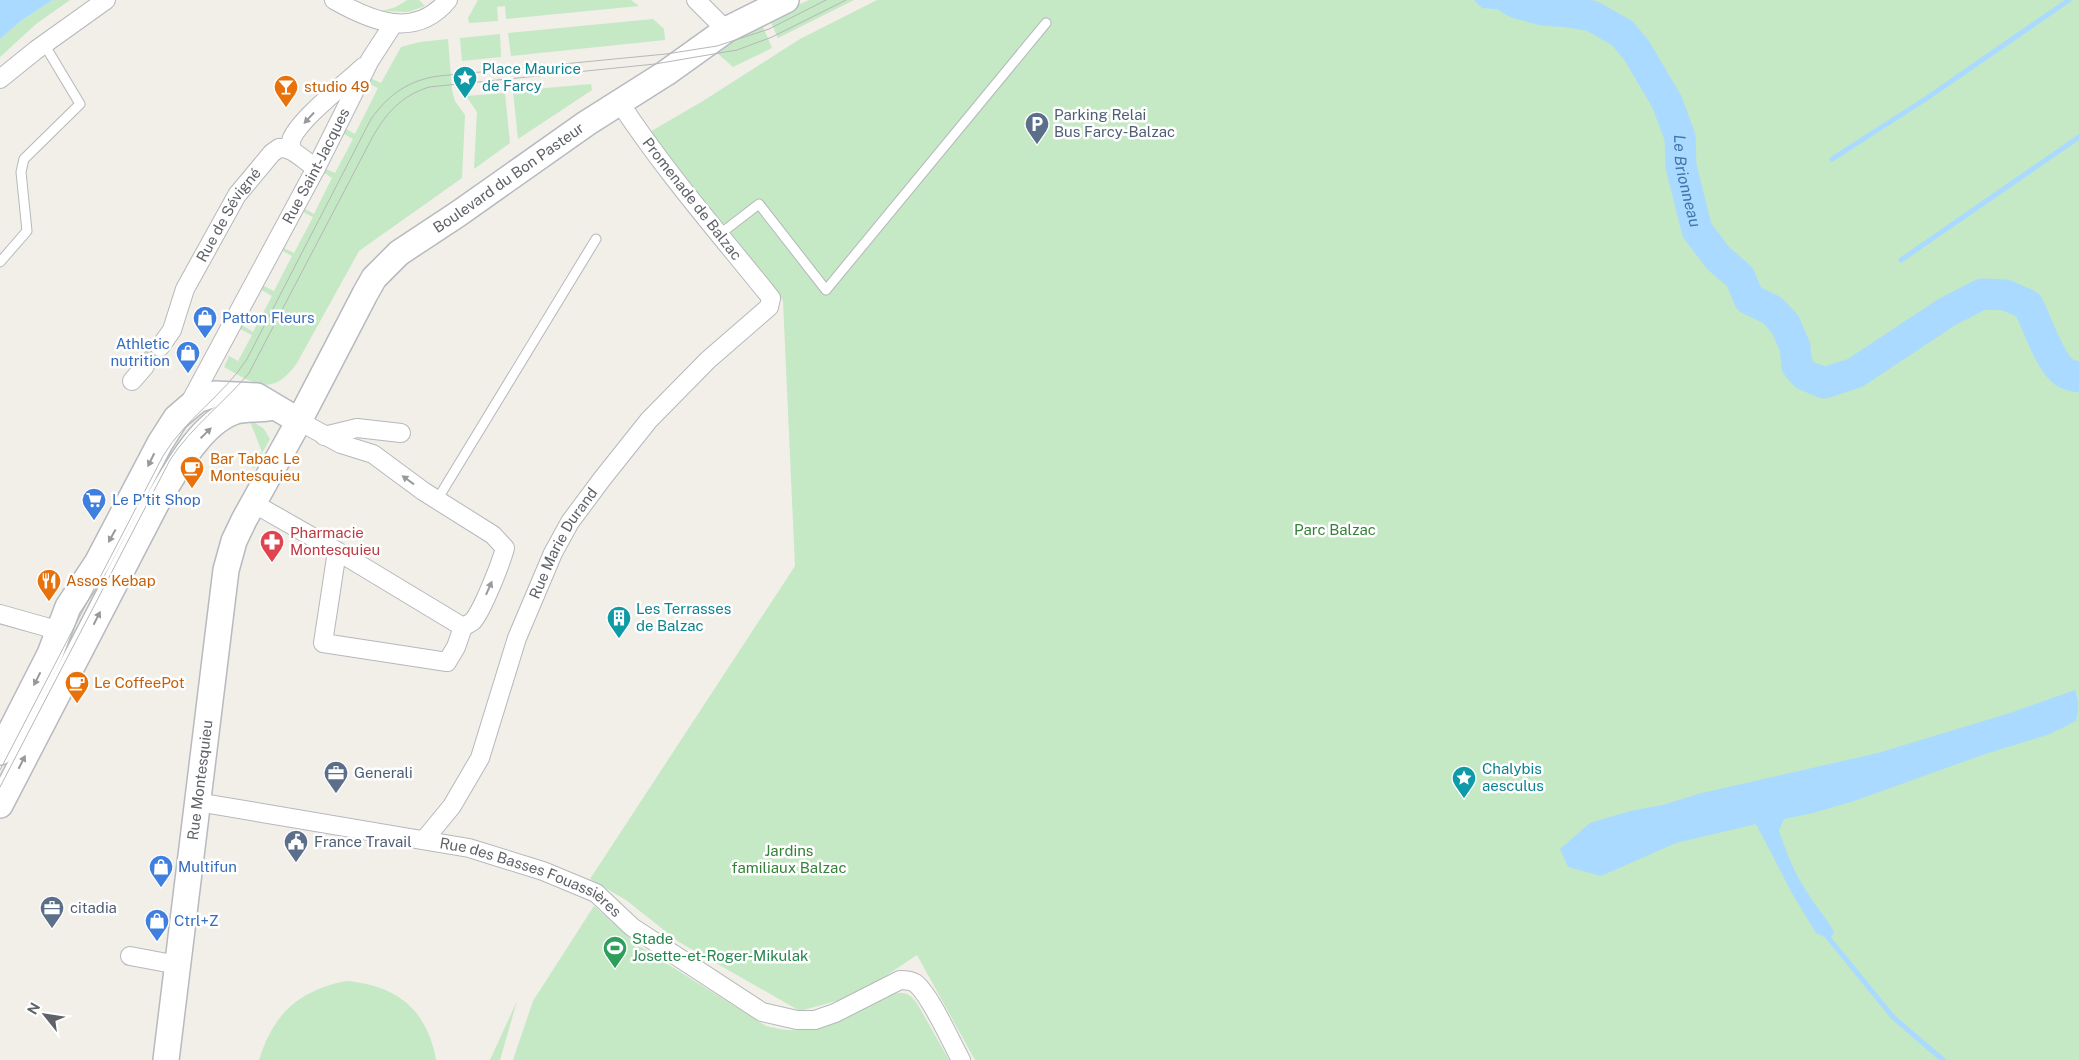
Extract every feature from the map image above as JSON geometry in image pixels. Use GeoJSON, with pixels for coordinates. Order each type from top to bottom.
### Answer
{"type":"FeatureCollection","features":[{"type":"Feature","properties":{"kind":"street"},"geometry":{"type":"LineString","coordinates":[[0,79],[44,44],[106,0]]}},
{"type":"Feature","properties":{"kind":"street"},"geometry":{"type":"LineString","coordinates":[[334,0],[356,13],[394,23],[417,22],[428,18],[437,12],[448,0]]}},
{"type":"Feature","properties":{"kind":"street"},"geometry":{"type":"LineString","coordinates":[[696,0],[726,30]]}},
{"type":"Feature","properties":{"kind":"street","name":"Boulevard du Bon Pasteur"},"geometry":{"type":"LineString","coordinates":[[300,421],[365,294],[386,265],[399,253],[726,30],[786,0]]}},
{"type":"Feature","properties":{"kind":"street","name":"Rue Saint-Jacques"},"geometry":{"type":"LineString","coordinates":[[188,406],[316,168],[370,60],[394,23]]}},
{"type":"Feature","properties":{"kind":"street"},"geometry":{"type":"LineString","coordinates":[[316,168],[303,160],[292,149],[291,140],[318,108],[370,60]]}},
{"type":"Feature","properties":{"kind":"street","name":"Promenade de Balzac"},"geometry":{"type":"LineString","coordinates":[[620,103],[643,137],[767,293]]}},
{"type":"Feature","properties":{"kind":"street","name":"Rue de Sévigné"},"geometry":{"type":"LineString","coordinates":[[160,346],[172,330],[185,289],[237,195],[272,153],[279,148],[292,149]]}},
{"type":"Feature","properties":{"kind":"street","name":"Rue Marie Durand"},"geometry":{"type":"LineString","coordinates":[[424,840],[452,806],[480,758],[503,681],[528,610],[553,553],[570,522],[620,456],[677,390],[708,360],[766,311],[771,298],[767,293]]}},
{"type":"Feature","properties":{"kind":"street"},"geometry":{"type":"LineString","coordinates":[[210,365],[209,379],[215,394]]}},
{"type":"Feature","properties":{"kind":"street"},"geometry":{"type":"LineString","coordinates":[[132,381],[145,366]]}},
{"type":"Feature","properties":{"kind":"street"},"geometry":{"type":"LineString","coordinates":[[0,752],[43,667],[68,607],[113,536],[167,430],[188,406],[197,400],[215,394],[256,396],[324,436],[341,444],[373,454],[437,500],[492,534],[505,548],[502,563],[479,611],[472,622],[463,627],[456,647],[447,662],[324,643],[338,551]]}},
{"type":"Feature","properties":{"kind":"street"},"geometry":{"type":"LineString","coordinates":[[0,805],[156,504],[184,456],[223,417],[244,410],[275,406]]}},
{"type":"Feature","properties":{"kind":"street","name":"Rue Montesquieu"},"geometry":{"type":"LineString","coordinates":[[166,1060],[226,570],[234,541],[253,503],[300,421]]}},
{"type":"Feature","properties":{"kind":"street"},"geometry":{"type":"LineString","coordinates":[[324,436],[357,428],[401,433]]}},
{"type":"Feature","properties":{"kind":"street"},"geometry":{"type":"LineString","coordinates":[[253,503],[338,551],[463,627]]}},
{"type":"Feature","properties":{"kind":"street"},"geometry":{"type":"LineString","coordinates":[[0,614],[46,627],[58,633]]}},
{"type":"Feature","properties":{"kind":"street","name":"Rue des Basses Fouassières"},"geometry":{"type":"LineString","coordinates":[[197,802],[469,848],[506,858],[596,893],[632,927],[762,1012],[797,1020],[815,1020],[900,980],[908,980],[916,983],[928,999],[961,1060]]}},
{"type":"Feature","properties":{"kind":"street"},"geometry":{"type":"LineString","coordinates":[[130,956],[178,965]]}},
{"type":"Feature","properties":{"kind":"lane"},"geometry":{"type":"LineString","coordinates":[[720,234],[759,204],[826,290],[1046,23]]}},
{"type":"Feature","properties":{"kind":"lane"},"geometry":{"type":"LineString","coordinates":[[0,262],[27,231],[21,172],[24,159],[80,104],[44,44]]}},
{"type":"Feature","properties":{"kind":"lane"},"geometry":{"type":"LineString","coordinates":[[437,500],[596,239]]}},
{"type":"Feature","properties":{"kind":"green space"},"geometry":{"type":"Polygon","coordinates":[[[53,0],[70,0],[36,24],[0,57],[0,39],[22,20],[53,0]]]}},
{"type":"Feature","properties":{"kind":"green space"},"geometry":{"type":"Polygon","coordinates":[[[407,0],[419,0],[425,6],[408,12],[382,11],[396,7],[407,0]]]}},
{"type":"Feature","properties":{"kind":"green space"},"geometry":{"type":"Polygon","coordinates":[[[478,0],[631,0],[639,6],[506,19],[505,6],[497,7],[498,21],[469,23],[468,18],[478,0]]]}},
{"type":"Feature","properties":{"kind":"green space"},"geometry":{"type":"Polygon","coordinates":[[[809,0],[854,0],[778,38],[769,18],[809,0]]]}},
{"type":"Feature","properties":{"kind":"green space","name":"Parc Balzac"},"geometry":{"type":"Polygon","coordinates":[[[877,0],[2079,0],[2079,1060],[975,1060],[917,955],[857,995],[800,1011],[679,942],[626,900],[590,879],[795,566],[783,301],[776,289],[648,133],[703,101],[800,39],[877,0]]]}},
{"type":"Feature","properties":{"kind":"green space"},"geometry":{"type":"Polygon","coordinates":[[[653,19],[664,29],[665,40],[511,56],[508,33],[653,19]]]}},
{"type":"Feature","properties":{"kind":"green space"},"geometry":{"type":"Polygon","coordinates":[[[763,27],[772,48],[733,67],[715,51],[732,39],[763,27]]]}},
{"type":"Feature","properties":{"kind":"green space"},"geometry":{"type":"Polygon","coordinates":[[[500,34],[501,57],[462,61],[460,38],[500,34]]]}},
{"type":"Feature","properties":{"kind":"green space"},"geometry":{"type":"Polygon","coordinates":[[[448,39],[452,90],[455,101],[465,115],[462,178],[359,251],[297,363],[280,381],[271,384],[254,382],[224,367],[229,356],[238,361],[252,335],[240,329],[242,325],[253,332],[272,296],[260,289],[262,285],[274,291],[292,256],[281,250],[282,247],[294,253],[313,217],[301,211],[303,208],[314,214],[332,178],[321,171],[324,168],[335,173],[353,139],[342,133],[344,128],[355,134],[378,88],[368,83],[370,78],[381,83],[401,47],[420,42],[448,39]]]}},
{"type":"Feature","properties":{"kind":"green space"},"geometry":{"type":"Polygon","coordinates":[[[591,84],[592,90],[518,139],[513,91],[591,84]]]}},
{"type":"Feature","properties":{"kind":"green space"},"geometry":{"type":"Polygon","coordinates":[[[505,93],[510,143],[474,169],[477,112],[466,96],[505,93]]]}},
{"type":"Feature","properties":{"kind":"green space"},"geometry":{"type":"Polygon","coordinates":[[[249,419],[264,429],[270,439],[253,469],[249,457],[262,452],[249,419]]]}},
{"type":"Feature","properties":{"kind":"green space","name":"Stade Josette-et-Roger-Mikulak"},"geometry":{"type":"Polygon","coordinates":[[[594,906],[639,946],[766,1026],[795,1030],[808,1029],[846,1017],[889,995],[903,993],[909,995],[918,1005],[949,1060],[513,1060],[533,1001],[594,906]]]}},
{"type":"Feature","properties":{"kind":"green space"},"geometry":{"type":"Polygon","coordinates":[[[346,981],[364,983],[380,988],[394,994],[406,1003],[417,1014],[425,1027],[432,1042],[436,1060],[259,1060],[272,1029],[290,1007],[314,991],[346,981]]]}},
{"type":"Feature","properties":{"kind":"green space"},"geometry":{"type":"Polygon","coordinates":[[[517,1001],[500,1060],[490,1060],[517,1001]]]}},
{"type":"Feature","properties":{"kind":"water"},"geometry":{"type":"Polygon","coordinates":[[[0,0],[53,0],[22,20],[0,39],[0,0]]]}},
{"type":"Feature","properties":{"kind":"water"},"geometry":{"type":"Polygon","coordinates":[[[1474,0],[1530,0],[1507,10],[1482,8],[1474,0]]]}},
{"type":"Feature","properties":{"kind":"water"},"geometry":{"type":"Polygon","coordinates":[[[2075,690],[2078,705],[2076,721],[2050,734],[1985,754],[1854,801],[1784,819],[1779,831],[1784,846],[1801,882],[1834,932],[1830,940],[1816,933],[1793,895],[1756,824],[1676,843],[1601,876],[1568,867],[1560,849],[1590,823],[1630,811],[1663,805],[1698,794],[1878,753],[2010,713],[2075,690]]]}},
{"type":"Feature","properties":{"kind":"waterway","name":"Le Brionneau"},"geometry":{"type":"LineString","coordinates":[[1511,0],[1543,10],[1592,16],[1622,33],[1637,51],[1667,102],[1680,137],[1681,166],[1697,230],[1718,258],[1740,277],[1749,299],[1772,310],[1785,324],[1795,347],[1797,366],[1805,375],[1824,383],[1855,373],[1947,312],[1982,294],[2006,295],[2028,305],[2053,359],[2064,372],[2079,377]]}},
{"type":"Feature","properties":{"kind":"waterway"},"geometry":{"type":"LineString","coordinates":[[1832,159],[1924,100],[2069,0]]}},
{"type":"Feature","properties":{"kind":"waterway"},"geometry":{"type":"LineString","coordinates":[[1901,260],[2079,137]]}},
{"type":"Feature","properties":{"kind":"waterway"},"geometry":{"type":"LineString","coordinates":[[1826,935],[1893,1017],[1943,1060]]}},
{"type":"Feature","properties":{"kind":"tunnel"},"geometry":{"type":"LineString","coordinates":[[145,366],[160,347]]}},
{"type":"Feature","properties":{"kind":"tram line"},"geometry":{"type":"LineString","coordinates":[[0,770],[163,456],[182,430],[238,372],[247,359],[371,119],[385,102],[409,85],[439,76],[666,54],[717,46],[769,29],[826,0]]}},
{"type":"Feature","properties":{"kind":"tram line"},"geometry":{"type":"LineString","coordinates":[[0,787],[170,460],[178,448],[249,373],[372,138],[395,106],[410,95],[429,87],[655,64],[737,50],[772,37],[846,0]]}},
{"type":"Feature","properties":{"kind":"place","name":"Place Maurice de Farcy"},"geometry":{"type":"Point","coordinates":[465,99]}},
{"type":"Feature","properties":{"kind":"place","name":"studio 49"},"geometry":{"type":"Point","coordinates":[286,108]}},
{"type":"Feature","properties":{"kind":"place","name":"Parking Relai Bus Farcy-Balzac"},"geometry":{"type":"Point","coordinates":[1037,145]}},
{"type":"Feature","properties":{"kind":"place","name":"Patton Fleurs"},"geometry":{"type":"Point","coordinates":[205,339]}},
{"type":"Feature","properties":{"kind":"place","name":"Athletic nutrition"},"geometry":{"type":"Point","coordinates":[188,374]}},
{"type":"Feature","properties":{"kind":"place","name":"Bar Tabac Le Montesquieu"},"geometry":{"type":"Point","coordinates":[192,489]}},
{"type":"Feature","properties":{"kind":"place","name":"Le P'tit Shop"},"geometry":{"type":"Point","coordinates":[94,521]}},
{"type":"Feature","properties":{"kind":"place","name":"Pharmacie Montesquieu"},"geometry":{"type":"Point","coordinates":[272,563]}},
{"type":"Feature","properties":{"kind":"place","name":"Assos Kebap"},"geometry":{"type":"Point","coordinates":[49,602]}},
{"type":"Feature","properties":{"kind":"place","name":"Les Terrasses de Balzac"},"geometry":{"type":"Point","coordinates":[619,639]}},
{"type":"Feature","properties":{"kind":"place","name":"Le CoffeePot"},"geometry":{"type":"Point","coordinates":[77,704]}},
{"type":"Feature","properties":{"kind":"place","name":"Generali"},"geometry":{"type":"Point","coordinates":[336,794]}},
{"type":"Feature","properties":{"kind":"place","name":"Chalybis aesculus"},"geometry":{"type":"Point","coordinates":[1464,799]}},
{"type":"Feature","properties":{"kind":"place","name":"France Travail"},"geometry":{"type":"Point","coordinates":[296,863]}},
{"type":"Feature","properties":{"kind":"place","name":"Multifun"},"geometry":{"type":"Point","coordinates":[161,888]}},
{"type":"Feature","properties":{"kind":"place","name":"citadia"},"geometry":{"type":"Point","coordinates":[52,929]}},
{"type":"Feature","properties":{"kind":"place","name":"Ctrl+Z"},"geometry":{"type":"Point","coordinates":[157,942]}},
{"type":"Feature","properties":{"kind":"place","name":"Stade Josette-et-Roger-Mikulak"},"geometry":{"type":"Point","coordinates":[615,969]}},
{"type":"Feature","properties":{"kind":"park label","name":"Jardins familiaux Balzac"},"geometry":{"type":"Point","coordinates":[789,860]}}]}
